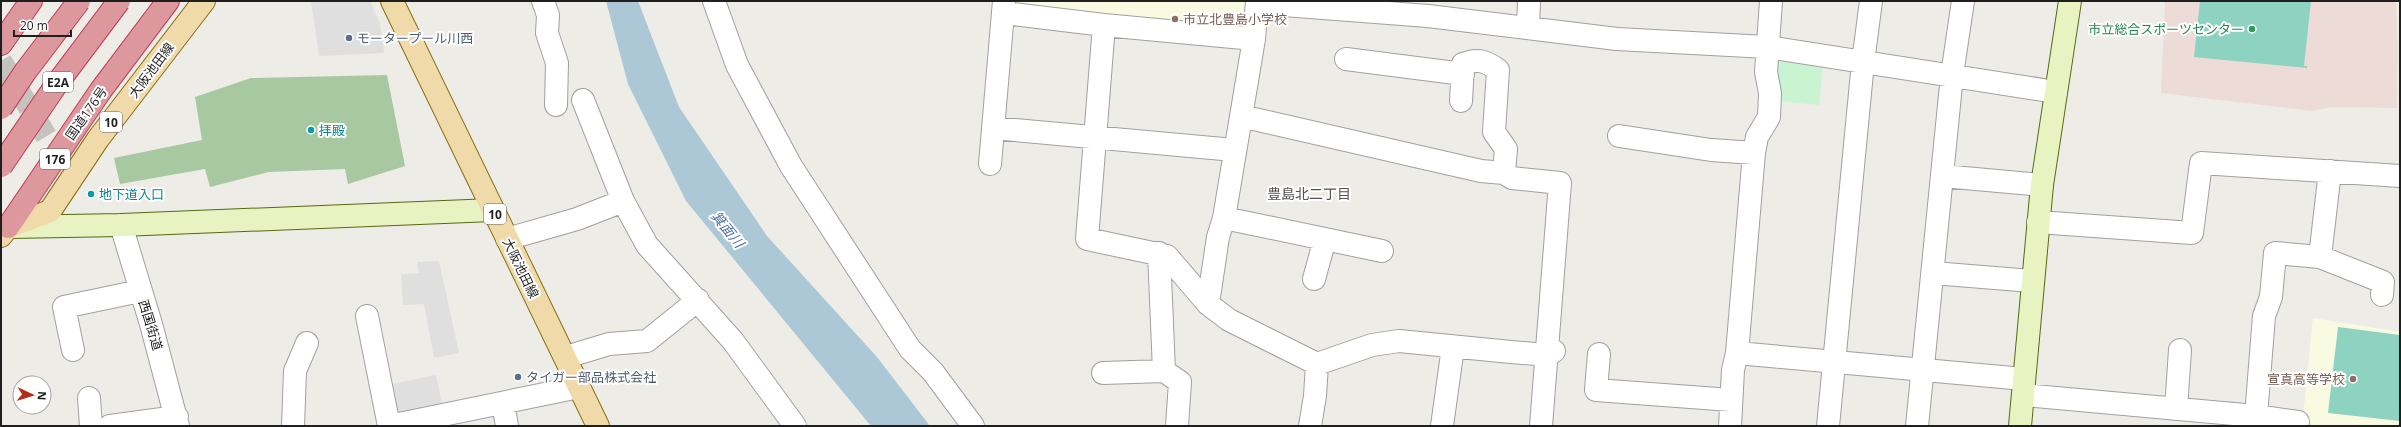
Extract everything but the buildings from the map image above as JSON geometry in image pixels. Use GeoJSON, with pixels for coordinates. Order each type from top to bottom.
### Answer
{"type":"FeatureCollection","features":[{"type":"Feature","properties":{"kind":"highway"},"geometry":{"type":"LineString","coordinates":[[1,44],[31,1]]}},
{"type":"Feature","properties":{"kind":"highway","name":"E2A"},"geometry":{"type":"LineString","coordinates":[[1,108],[25,72],[79,1]]}},
{"type":"Feature","properties":{"kind":"highway","name":"E2A"},"geometry":{"type":"LineString","coordinates":[[1,166],[56,85],[119,1]]}},
{"type":"Feature","properties":{"kind":"highway","name":"国道176号"},"geometry":{"type":"LineString","coordinates":[[3,233],[101,90],[168,1]]}},
{"type":"Feature","properties":{"kind":"main road","name":"大阪池田線"},"geometry":{"type":"LineString","coordinates":[[3,233],[50,211],[98,139],[204,1]]}},
{"type":"Feature","properties":{"kind":"main road","name":"大阪池田線"},"geometry":{"type":"LineString","coordinates":[[392,1],[566,357],[598,426]]}},
{"type":"Feature","properties":{"kind":"street"},"geometry":{"type":"LineString","coordinates":[[543,1],[548,15],[546,33],[557,63],[556,105]]}},
{"type":"Feature","properties":{"kind":"street"},"geometry":{"type":"LineString","coordinates":[[714,1],[737,64],[791,166],[910,349],[933,372],[973,426]]}},
{"type":"Feature","properties":{"kind":"street"},"geometry":{"type":"LineString","coordinates":[[1528,28],[1529,1]]}},
{"type":"Feature","properties":{"kind":"street"},"geometry":{"type":"LineString","coordinates":[[1730,426],[1733,370],[1737,353],[1754,153],[1757,137],[1769,117],[1770,93],[1766,72],[1771,1]]}},
{"type":"Feature","properties":{"kind":"street"},"geometry":{"type":"LineString","coordinates":[[1828,426],[1863,62],[1871,1]]}},
{"type":"Feature","properties":{"kind":"street"},"geometry":{"type":"LineString","coordinates":[[1916,426],[1933,273],[1952,75],[1963,1]]}},
{"type":"Feature","properties":{"kind":"street"},"geometry":{"type":"LineString","coordinates":[[2020,426],[2032,281],[2042,185],[2070,1]]}},
{"type":"Feature","properties":{"kind":"street"},"geometry":{"type":"LineString","coordinates":[[1208,304],[1218,236],[1224,218],[1234,150],[1254,39],[1257,2],[1428,9],[1528,28],[1618,39],[1767,47],[2056,92]]}},
{"type":"Feature","properties":{"kind":"street"},"geometry":{"type":"LineString","coordinates":[[990,164],[1004,7],[1104,26],[1254,39]]}},
{"type":"Feature","properties":{"kind":"street"},"geometry":{"type":"LineString","coordinates":[[1104,26],[1087,239],[1159,253],[1167,256],[1208,304],[1229,320],[1317,364],[1372,345],[1399,341],[1453,347],[1551,353]]}},
{"type":"Feature","properties":{"kind":"street"},"geometry":{"type":"LineString","coordinates":[[1346,59],[1463,74]]}},
{"type":"Feature","properties":{"kind":"street"},"geometry":{"type":"LineString","coordinates":[[1461,101],[1463,64],[1472,60],[1487,61],[1498,70],[1494,132],[1506,150],[1504,174]]}},
{"type":"Feature","properties":{"kind":"street"},"geometry":{"type":"LineString","coordinates":[[583,100],[624,201],[647,245],[698,300],[737,346],[795,426]]}},
{"type":"Feature","properties":{"kind":"street"},"geometry":{"type":"LineString","coordinates":[[1241,116],[1481,171],[1504,174],[1512,178],[1560,183],[1551,353],[1541,426]]}},
{"type":"Feature","properties":{"kind":"street"},"geometry":{"type":"LineString","coordinates":[[993,128],[1234,150]]}},
{"type":"Feature","properties":{"kind":"street"},"geometry":{"type":"LineString","coordinates":[[1619,136],[1711,150],[1754,153]]}},
{"type":"Feature","properties":{"kind":"street"},"geometry":{"type":"LineString","coordinates":[[2038,222],[2192,233],[2201,163],[2400,176]]}},
{"type":"Feature","properties":{"kind":"street"},"geometry":{"type":"LineString","coordinates":[[2320,257],[2330,172]]}},
{"type":"Feature","properties":{"kind":"street"},"geometry":{"type":"LineString","coordinates":[[1942,176],[2042,185]]}},
{"type":"Feature","properties":{"kind":"street"},"geometry":{"type":"LineString","coordinates":[[507,239],[577,219],[624,201]]}},
{"type":"Feature","properties":{"kind":"street"},"geometry":{"type":"LineString","coordinates":[[3,233],[121,225],[493,210]]}},
{"type":"Feature","properties":{"kind":"street"},"geometry":{"type":"LineString","coordinates":[[1224,218],[1382,251]]}},
{"type":"Feature","properties":{"kind":"street","name":"西国街道"},"geometry":{"type":"LineString","coordinates":[[121,225],[177,422]]}},
{"type":"Feature","properties":{"kind":"street"},"geometry":{"type":"LineString","coordinates":[[1314,279],[1324,239]]}},
{"type":"Feature","properties":{"kind":"street"},"geometry":{"type":"LineString","coordinates":[[1159,253],[1164,371]]}},
{"type":"Feature","properties":{"kind":"street"},"geometry":{"type":"LineString","coordinates":[[2256,416],[2264,316],[2270,297],[2275,253],[2320,257],[2383,282],[2382,295]]}},
{"type":"Feature","properties":{"kind":"street"},"geometry":{"type":"LineString","coordinates":[[1933,273],[2032,281]]}},
{"type":"Feature","properties":{"kind":"street"},"geometry":{"type":"LineString","coordinates":[[73,350],[64,307],[140,291]]}},
{"type":"Feature","properties":{"kind":"street"},"geometry":{"type":"LineString","coordinates":[[566,357],[609,344],[647,341],[698,300]]}},
{"type":"Feature","properties":{"kind":"street"},"geometry":{"type":"LineString","coordinates":[[367,316],[389,426],[579,387]]}},
{"type":"Feature","properties":{"kind":"street"},"geometry":{"type":"LineString","coordinates":[[293,426],[295,372],[307,343]]}},
{"type":"Feature","properties":{"kind":"street"},"geometry":{"type":"LineString","coordinates":[[1442,426],[1453,347]]}},
{"type":"Feature","properties":{"kind":"street"},"geometry":{"type":"LineString","coordinates":[[2176,409],[2180,350]]}},
{"type":"Feature","properties":{"kind":"street"},"geometry":{"type":"LineString","coordinates":[[1737,353],[1922,370],[2023,387],[2176,409],[2256,416],[2298,422]]}},
{"type":"Feature","properties":{"kind":"street"},"geometry":{"type":"LineString","coordinates":[[1599,354],[1596,390],[1731,400]]}},
{"type":"Feature","properties":{"kind":"street"},"geometry":{"type":"LineString","coordinates":[[1310,426],[1316,396],[1317,364]]}},
{"type":"Feature","properties":{"kind":"street"},"geometry":{"type":"LineString","coordinates":[[1103,373],[1164,371],[1180,382],[1177,426]]}},
{"type":"Feature","properties":{"kind":"street"},"geometry":{"type":"LineString","coordinates":[[89,398],[91,426]]}},
{"type":"Feature","properties":{"kind":"street"},"geometry":{"type":"LineString","coordinates":[[503,403],[507,426]]}},
{"type":"Feature","properties":{"kind":"street"},"geometry":{"type":"LineString","coordinates":[[110,426],[177,422]]}},
{"type":"Feature","properties":{"kind":"shaded area","name":"モータープール川西"},"geometry":{"type":"Polygon","coordinates":[[[311,1],[370,1],[380,23],[384,53],[319,56],[311,1]]]}},
{"type":"Feature","properties":{"kind":"shaded area","name":"市立北豊島小学校"},"geometry":{"type":"Polygon","coordinates":[[[1013,1],[1249,1],[1248,27],[1240,33],[1019,10],[1013,1]]]}},
{"type":"Feature","properties":{"kind":"shaded area"},"geometry":{"type":"Polygon","coordinates":[[[2165,1],[2396,1],[2398,49],[2397,108],[2331,107],[2313,111],[2161,93],[2165,1]]]}},
{"type":"Feature","properties":{"kind":"shaded area"},"geometry":{"type":"Polygon","coordinates":[[[439,261],[459,353],[434,358],[424,304],[403,305],[401,274],[419,273],[417,262],[439,261]]]}},
{"type":"Feature","properties":{"kind":"shaded area","name":"宣真高等学校"},"geometry":{"type":"Polygon","coordinates":[[[2313,318],[2400,332],[2400,426],[2302,426],[2313,318]]]}},
{"type":"Feature","properties":{"kind":"shaded area"},"geometry":{"type":"Polygon","coordinates":[[[436,375],[443,409],[398,418],[387,385],[436,375]]]}},
{"type":"Feature","properties":{"kind":"green space","name":"市立総合スポーツセンター"},"geometry":{"type":"Polygon","coordinates":[[[2200,1],[2311,1],[2304,66],[2307,66],[2307,68],[2194,57],[2200,1]]]}},
{"type":"Feature","properties":{"kind":"green space"},"geometry":{"type":"Polygon","coordinates":[[[1780,58],[1823,65],[1819,105],[1777,101],[1774,62],[1780,58]]]}},
{"type":"Feature","properties":{"kind":"green space"},"geometry":{"type":"Polygon","coordinates":[[[387,75],[405,166],[348,184],[345,169],[269,172],[210,187],[205,169],[120,184],[114,158],[202,140],[195,97],[251,78],[387,75]]]}},
{"type":"Feature","properties":{"kind":"green space","name":"宣真高等学校"},"geometry":{"type":"Polygon","coordinates":[[[2338,327],[2400,335],[2400,421],[2328,413],[2338,327]]]}},
{"type":"Feature","properties":{"kind":"water","name":"箕面川"},"geometry":{"type":"Polygon","coordinates":[[[606,1],[638,1],[679,107],[767,236],[877,357],[930,426],[871,426],[686,201],[628,84],[606,1]]]}},
{"type":"Feature","properties":{"kind":"tunnel"},"geometry":{"type":"LineString","coordinates":[[1,61],[76,186]]}},
{"type":"Feature","properties":{"kind":"place","name":"市立北豊島小学校"},"geometry":{"type":"Point","coordinates":[1175,19]}},
{"type":"Feature","properties":{"kind":"place","name":"市立総合スポーツセンター"},"geometry":{"type":"Point","coordinates":[2252,29]}},
{"type":"Feature","properties":{"kind":"place","name":"モータープール川西"},"geometry":{"type":"Point","coordinates":[349,38]}},
{"type":"Feature","properties":{"kind":"place","name":"拝殿"},"geometry":{"type":"Point","coordinates":[311,130]}},
{"type":"Feature","properties":{"kind":"place","name":"地下道入口"},"geometry":{"type":"Point","coordinates":[91,194]}},
{"type":"Feature","properties":{"kind":"place","name":"タイガー部品株式会社"},"geometry":{"type":"Point","coordinates":[518,377]}},
{"type":"Feature","properties":{"kind":"place","name":"宣真高等学校"},"geometry":{"type":"Point","coordinates":[2353,379]}},
{"type":"Feature","properties":{"kind":"district","name":"豊島北二丁目"},"geometry":{"type":"Point","coordinates":[1309,193]}}]}
